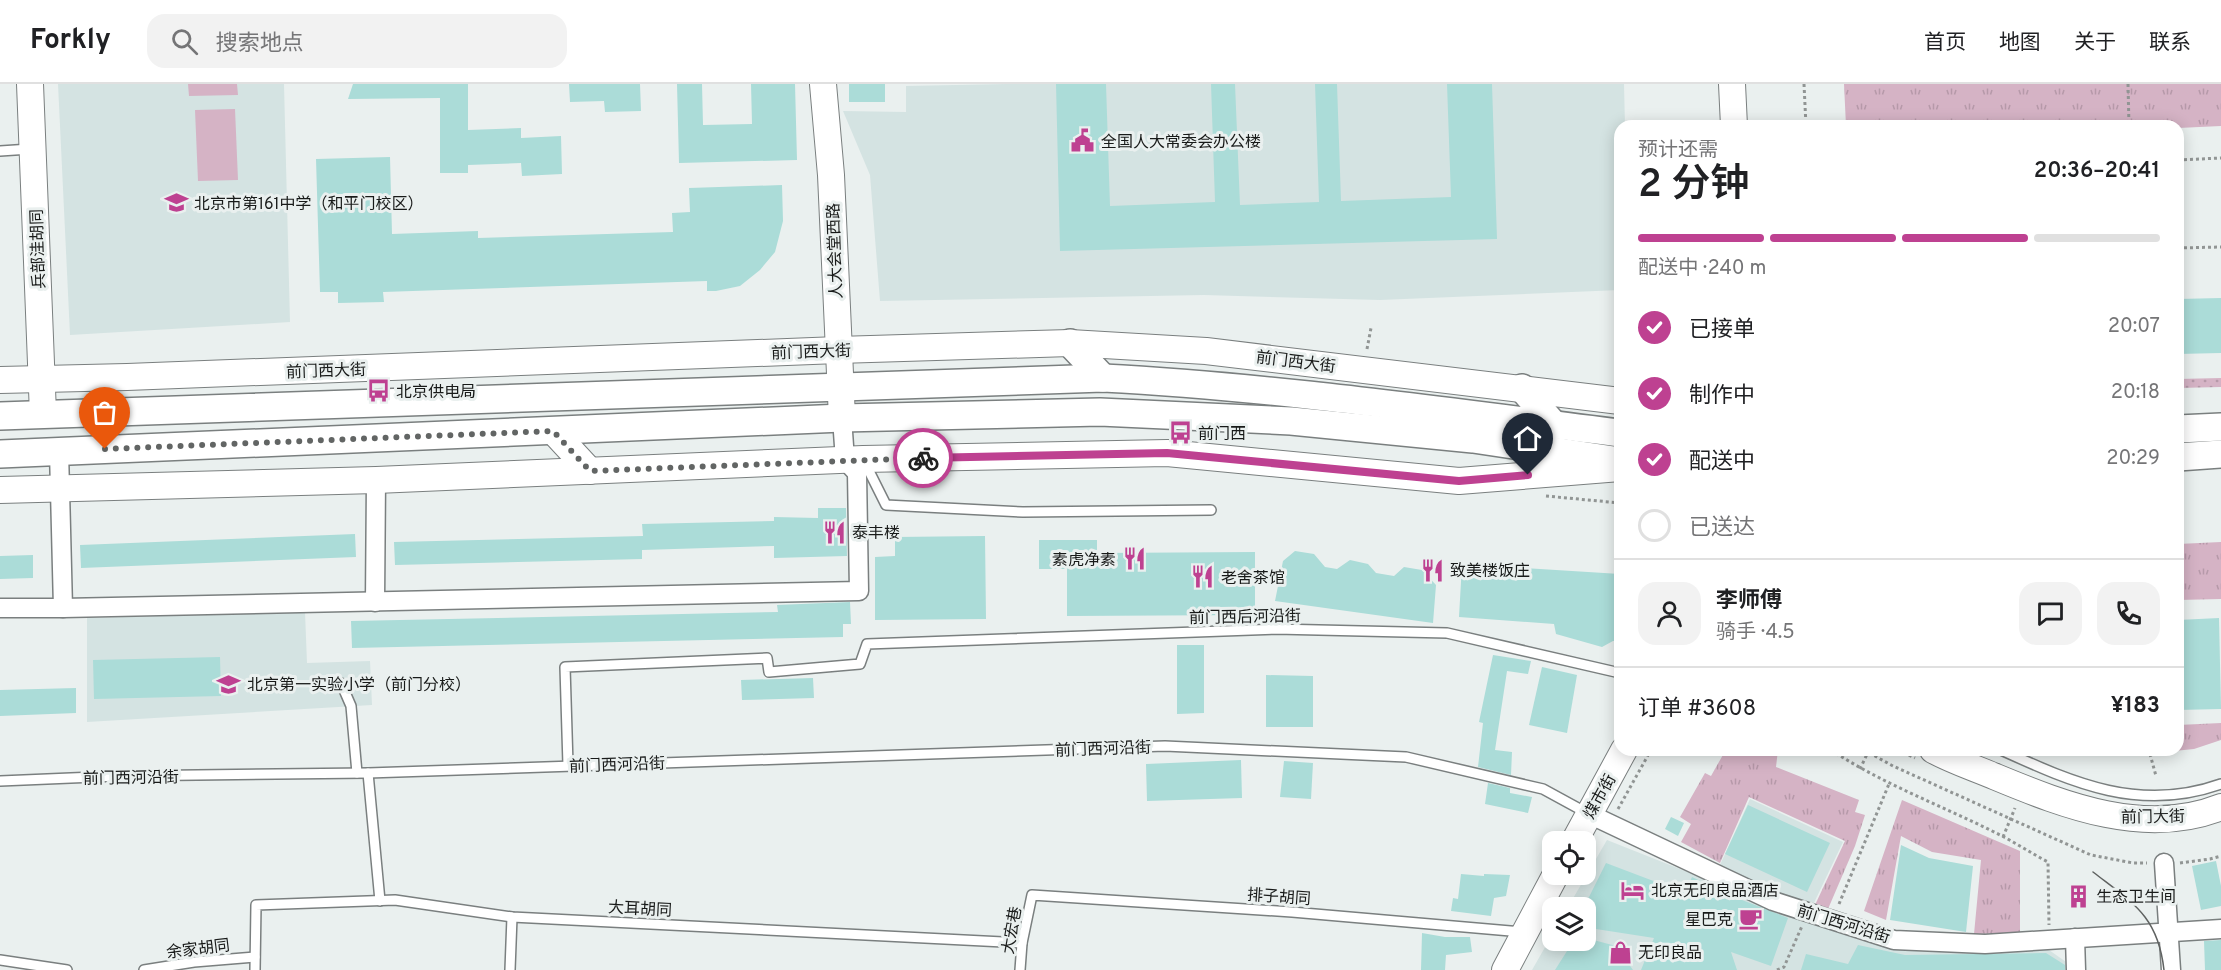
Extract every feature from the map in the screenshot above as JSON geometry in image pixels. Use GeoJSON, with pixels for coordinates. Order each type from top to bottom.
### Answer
{"type":"FeatureCollection","features":[{"type":"Feature","properties":{"kind":"main road"},"geometry":{"type":"LineString","coordinates":[[1070,343],[1103,378]]}},
{"type":"Feature","properties":{"kind":"main road","name":"前门西大街"},"geometry":{"type":"LineString","coordinates":[[0,416],[1103,378],[1200,383],[1614,432]]}},
{"type":"Feature","properties":{"kind":"main road"},"geometry":{"type":"LineString","coordinates":[[1522,388],[1554,425]]}},
{"type":"Feature","properties":{"kind":"main road"},"geometry":{"type":"LineString","coordinates":[[0,454],[842,418],[1100,412],[1291,421],[1473,439],[1614,460]]}},
{"type":"Feature","properties":{"kind":"main road"},"geometry":{"type":"LineString","coordinates":[[2184,429],[2221,427]]}},
{"type":"Feature","properties":{"kind":"main road"},"geometry":{"type":"LineString","coordinates":[[2184,456],[2221,454]]}},
{"type":"Feature","properties":{"kind":"street","name":"兵部洼胡同"},"geometry":{"type":"LineString","coordinates":[[30,84],[43,414]]}},
{"type":"Feature","properties":{"kind":"street","name":"人大会堂西路"},"geometry":{"type":"LineString","coordinates":[[823,84],[831,175],[842,418]]}},
{"type":"Feature","properties":{"kind":"street"},"geometry":{"type":"LineString","coordinates":[[1732,84],[1734,120]]}},
{"type":"Feature","properties":{"kind":"street","name":"前门西大街"},"geometry":{"type":"LineString","coordinates":[[0,380],[374,369],[1070,343],[1206,351],[1614,400]]}},
{"type":"Feature","properties":{"kind":"street"},"geometry":{"type":"LineString","coordinates":[[0,608],[859,591],[857,473],[842,418]]}},
{"type":"Feature","properties":{"kind":"street"},"geometry":{"type":"LineString","coordinates":[[553,431],[590,471]]}},
{"type":"Feature","properties":{"kind":"street"},"geometry":{"type":"LineString","coordinates":[[59,451],[63,608]]}},
{"type":"Feature","properties":{"kind":"street"},"geometry":{"type":"LineString","coordinates":[[0,490],[376,480],[854,459],[1167,453],[1459,481],[1614,468]]}},
{"type":"Feature","properties":{"kind":"street"},"geometry":{"type":"LineString","coordinates":[[375,602],[376,480]]}},
{"type":"Feature","properties":{"kind":"street","name":"煤市街"},"geometry":{"type":"LineString","coordinates":[[1580,831],[1621,756]]}},
{"type":"Feature","properties":{"kind":"street","name":"前门大街"},"geometry":{"type":"LineString","coordinates":[[1947,756],[2049,799],[2115,817],[2161,819],[2190,816],[2221,807]]}},
{"type":"Feature","properties":{"kind":"street","name":"前门西河沿街"},"geometry":{"type":"LineString","coordinates":[[1589,814],[1773,901],[1894,940],[1985,944],[2221,929]]}},
{"type":"Feature","properties":{"kind":"street"},"geometry":{"type":"LineString","coordinates":[[2164,863],[2171,970]]}},
{"type":"Feature","properties":{"kind":"street"},"geometry":{"type":"LineString","coordinates":[[1506,970],[1550,885]]}},
{"type":"Feature","properties":{"kind":"street"},"geometry":{"type":"LineString","coordinates":[[2074,938],[2076,970]]}},
{"type":"Feature","properties":{"kind":"lane"},"geometry":{"type":"LineString","coordinates":[[0,151],[33,149]]}},
{"type":"Feature","properties":{"kind":"lane"},"geometry":{"type":"LineString","coordinates":[[854,459],[886,505],[1023,512],[1211,510]]}},
{"type":"Feature","properties":{"kind":"lane","name":"前门西后河沿街"},"geometry":{"type":"LineString","coordinates":[[568,765],[565,667],[767,658],[769,672],[860,664],[867,644],[1276,629],[1447,633],[1614,672]]}},
{"type":"Feature","properties":{"kind":"lane"},"geometry":{"type":"LineString","coordinates":[[341,683],[351,706],[357,773]]}},
{"type":"Feature","properties":{"kind":"lane","name":"前门西河沿街"},"geometry":{"type":"LineString","coordinates":[[0,781],[130,776],[368,773],[1165,746],[1406,757],[1543,789],[1589,814]]}},
{"type":"Feature","properties":{"kind":"lane"},"geometry":{"type":"LineString","coordinates":[[2015,756],[2062,777],[2132,796],[2185,793],[2221,784]]}},
{"type":"Feature","properties":{"kind":"lane"},"geometry":{"type":"LineString","coordinates":[[368,773],[380,901]]}},
{"type":"Feature","properties":{"kind":"lane","name":"排子胡同"},"geometry":{"type":"LineString","coordinates":[[1032,895],[1292,912],[1524,932]]}},
{"type":"Feature","properties":{"kind":"lane","name":"大宏巷"},"geometry":{"type":"LineString","coordinates":[[1020,970],[1022,943],[1032,895]]}},
{"type":"Feature","properties":{"kind":"lane","name":"大耳胡同"},"geometry":{"type":"LineString","coordinates":[[255,957],[256,905],[395,900],[512,917],[1022,943]]}},
{"type":"Feature","properties":{"kind":"lane"},"geometry":{"type":"LineString","coordinates":[[510,970],[512,917]]}},
{"type":"Feature","properties":{"kind":"lane"},"geometry":{"type":"LineString","coordinates":[[255,957],[255,970]]}},
{"type":"Feature","properties":{"kind":"lane","name":"余家胡同"},"geometry":{"type":"LineString","coordinates":[[144,970],[194,962],[255,957]]}},
{"type":"Feature","properties":{"kind":"lane"},"geometry":{"type":"LineString","coordinates":[[0,960],[66,970]]}},
{"type":"Feature","properties":{"kind":"path"},"geometry":{"type":"LineString","coordinates":[[1804,84],[1806,120]]}},
{"type":"Feature","properties":{"kind":"path"},"geometry":{"type":"LineString","coordinates":[[2128,84],[2129,120]]}},
{"type":"Feature","properties":{"kind":"path"},"geometry":{"type":"LineString","coordinates":[[2184,160],[2221,158]]}},
{"type":"Feature","properties":{"kind":"path"},"geometry":{"type":"LineString","coordinates":[[2184,248],[2221,247]]}},
{"type":"Feature","properties":{"kind":"path"},"geometry":{"type":"LineString","coordinates":[[1538,496],[1614,502]]}},
{"type":"Feature","properties":{"kind":"path"},"geometry":{"type":"LineString","coordinates":[[1840,756],[1889,784],[2003,837],[2048,862],[2049,940]]}},
{"type":"Feature","properties":{"kind":"path"},"geometry":{"type":"LineString","coordinates":[[1860,769],[1866,756]]}},
{"type":"Feature","properties":{"kind":"path"},"geometry":{"type":"LineString","coordinates":[[1877,756],[1893,766],[2091,855],[2133,863],[2190,863],[2221,856]]}},
{"type":"Feature","properties":{"kind":"path"},"geometry":{"type":"LineString","coordinates":[[2151,756],[2156,776]]}},
{"type":"Feature","properties":{"kind":"path"},"geometry":{"type":"LineString","coordinates":[[1777,970],[1784,967],[1805,920],[1834,915],[1889,784]]}},
{"type":"Feature","properties":{"kind":"path"},"geometry":{"type":"LineString","coordinates":[[2003,837],[2017,803]]}},
{"type":"Feature","properties":{"kind":"shaded area","name":"北京市第161中学（和平门校区）"},"geometry":{"type":"Polygon","coordinates":[[[58,84],[284,84],[290,322],[70,335],[58,84]]]}},
{"type":"Feature","properties":{"kind":"shaded area"},"geometry":{"type":"Polygon","coordinates":[[[1624,84],[1625,120],[1614,120],[1614,290],[1380,300],[1204,295],[880,301],[870,175],[843,111],[906,112],[906,86],[1624,84]]]}},
{"type":"Feature","properties":{"kind":"shaded area","name":"北京第一实验小学（前门分校）"},"geometry":{"type":"Polygon","coordinates":[[[305,612],[307,663],[370,661],[372,705],[87,722],[87,618],[305,612]]]}},
{"type":"Feature","properties":{"kind":"shaded area"},"geometry":{"type":"Polygon","coordinates":[[[1750,799],[1843,842],[1813,905],[1776,894],[1720,865],[1750,799]]]}},
{"type":"Feature","properties":{"kind":"shaded area"},"geometry":{"type":"Polygon","coordinates":[[[1607,840],[1859,940],[1906,951],[2049,950],[2069,964],[2070,970],[1532,970],[1543,951],[1596,951],[1596,897],[1574,897],[1581,885],[1596,885],[1596,859],[1607,840]]]}},
{"type":"Feature","properties":{"kind":"green space"},"geometry":{"type":"Polygon","coordinates":[[[188,84],[237,84],[238,95],[189,96],[188,84]]]}},
{"type":"Feature","properties":{"kind":"green space"},"geometry":{"type":"Polygon","coordinates":[[[1844,84],[2221,84],[2221,126],[2184,128],[2184,120],[1846,120],[1844,84]]]}},
{"type":"Feature","properties":{"kind":"green space"},"geometry":{"type":"Polygon","coordinates":[[[235,109],[238,180],[198,181],[195,110],[235,109]]]}},
{"type":"Feature","properties":{"kind":"green space"},"geometry":{"type":"Polygon","coordinates":[[[2221,378],[2221,387],[2184,388],[2184,379],[2221,378]]]}},
{"type":"Feature","properties":{"kind":"green space"},"geometry":{"type":"Polygon","coordinates":[[[2221,542],[2221,599],[2184,600],[2184,544],[2221,542]]]}},
{"type":"Feature","properties":{"kind":"green space"},"geometry":{"type":"Polygon","coordinates":[[[2221,723],[2221,740],[2184,750],[2184,725],[2221,723]]]}},
{"type":"Feature","properties":{"kind":"green space"},"geometry":{"type":"Polygon","coordinates":[[[1722,756],[1777,756],[1776,767],[1859,800],[1855,812],[1865,815],[1855,846],[1828,909],[1815,905],[1845,841],[1749,797],[1720,863],[1681,842],[1691,824],[1680,817],[1705,773],[1711,776],[1722,756]]]}},
{"type":"Feature","properties":{"kind":"green space"},"geometry":{"type":"Polygon","coordinates":[[[1902,800],[2020,851],[2020,933],[1974,934],[1981,860],[1932,852],[1901,836],[1886,920],[1864,911],[1902,800]]]}},
{"type":"Feature","properties":{"kind":"building"},"geometry":{"type":"Polygon","coordinates":[[[353,84],[468,84],[468,130],[521,128],[521,138],[561,136],[562,174],[522,176],[521,163],[468,165],[468,173],[440,173],[440,98],[348,99],[353,84]]]}},
{"type":"Feature","properties":{"kind":"building"},"geometry":{"type":"Polygon","coordinates":[[[569,84],[640,84],[641,111],[605,112],[604,101],[570,102],[569,84]]]}},
{"type":"Feature","properties":{"kind":"building"},"geometry":{"type":"Polygon","coordinates":[[[677,84],[702,84],[703,125],[752,124],[751,84],[795,84],[797,160],[679,163],[677,84]]]}},
{"type":"Feature","properties":{"kind":"building"},"geometry":{"type":"Polygon","coordinates":[[[849,84],[885,84],[885,102],[849,102],[849,84]]]}},
{"type":"Feature","properties":{"kind":"building","name":"全国人大常委会办公楼"},"geometry":{"type":"Polygon","coordinates":[[[1056,84],[1106,84],[1110,206],[1215,202],[1211,84],[1235,84],[1240,205],[1319,202],[1315,84],[1337,84],[1341,201],[1451,197],[1447,84],[1492,84],[1497,239],[1060,251],[1056,84]]]}},
{"type":"Feature","properties":{"kind":"building"},"geometry":{"type":"Polygon","coordinates":[[[390,157],[392,234],[478,231],[478,238],[673,232],[672,213],[690,212],[689,188],[782,185],[783,221],[775,252],[760,270],[740,286],[716,291],[707,291],[707,281],[383,292],[384,302],[338,303],[338,292],[320,292],[316,159],[390,157]]]}},
{"type":"Feature","properties":{"kind":"building"},"geometry":{"type":"Polygon","coordinates":[[[2221,298],[2221,353],[2184,354],[2184,299],[2221,298]]]}},
{"type":"Feature","properties":{"kind":"building"},"geometry":{"type":"Polygon","coordinates":[[[818,508],[846,508],[847,556],[774,558],[774,546],[642,550],[642,559],[395,565],[394,542],[643,536],[642,524],[774,521],[774,517],[818,518],[818,508]]]}},
{"type":"Feature","properties":{"kind":"building"},"geometry":{"type":"Polygon","coordinates":[[[355,534],[356,557],[81,568],[80,545],[355,534]]]}},
{"type":"Feature","properties":{"kind":"building"},"geometry":{"type":"Polygon","coordinates":[[[985,536],[986,619],[875,620],[875,557],[895,556],[895,537],[985,536]]]}},
{"type":"Feature","properties":{"kind":"building"},"geometry":{"type":"Polygon","coordinates":[[[1039,540],[1097,540],[1097,553],[1255,552],[1255,615],[1067,616],[1067,569],[1039,569],[1039,540]]]}},
{"type":"Feature","properties":{"kind":"building"},"geometry":{"type":"Polygon","coordinates":[[[1295,551],[1314,554],[1325,567],[1337,569],[1350,560],[1368,564],[1376,573],[1394,576],[1404,567],[1422,570],[1436,585],[1433,623],[1275,601],[1283,561],[1295,551]]]}},
{"type":"Feature","properties":{"kind":"building"},"geometry":{"type":"Polygon","coordinates":[[[33,555],[33,578],[0,579],[0,556],[33,555]]]}},
{"type":"Feature","properties":{"kind":"building"},"geometry":{"type":"Polygon","coordinates":[[[1462,564],[1614,574],[1614,641],[1602,647],[1556,634],[1554,624],[1459,617],[1462,564]]]}},
{"type":"Feature","properties":{"kind":"building"},"geometry":{"type":"Polygon","coordinates":[[[850,602],[851,624],[843,624],[843,637],[352,648],[351,621],[778,612],[777,605],[850,602]]]}},
{"type":"Feature","properties":{"kind":"building"},"geometry":{"type":"Polygon","coordinates":[[[2219,618],[2221,709],[2184,710],[2184,620],[2219,618]]]}},
{"type":"Feature","properties":{"kind":"building"},"geometry":{"type":"Polygon","coordinates":[[[1177,645],[1204,645],[1204,713],[1177,714],[1177,645]]]}},
{"type":"Feature","properties":{"kind":"building"},"geometry":{"type":"Polygon","coordinates":[[[1493,655],[1531,661],[1528,674],[1507,671],[1495,750],[1512,752],[1511,775],[1478,767],[1483,723],[1479,722],[1493,655]]]}},
{"type":"Feature","properties":{"kind":"building"},"geometry":{"type":"Polygon","coordinates":[[[220,657],[221,696],[94,699],[93,660],[220,657]]]}},
{"type":"Feature","properties":{"kind":"building"},"geometry":{"type":"Polygon","coordinates":[[[1542,667],[1577,675],[1567,733],[1529,725],[1542,667]]]}},
{"type":"Feature","properties":{"kind":"building"},"geometry":{"type":"Polygon","coordinates":[[[1266,675],[1313,676],[1313,727],[1266,727],[1266,675]]]}},
{"type":"Feature","properties":{"kind":"building"},"geometry":{"type":"Polygon","coordinates":[[[813,678],[814,698],[742,700],[741,680],[813,678]]]}},
{"type":"Feature","properties":{"kind":"building"},"geometry":{"type":"Polygon","coordinates":[[[76,688],[76,713],[0,716],[0,690],[76,688]]]}},
{"type":"Feature","properties":{"kind":"building"},"geometry":{"type":"Polygon","coordinates":[[[1241,760],[1242,798],[1147,801],[1146,764],[1241,760]]]}},
{"type":"Feature","properties":{"kind":"building"},"geometry":{"type":"Polygon","coordinates":[[[1284,761],[1313,763],[1311,799],[1280,797],[1284,761]]]}},
{"type":"Feature","properties":{"kind":"building"},"geometry":{"type":"Polygon","coordinates":[[[1488,783],[1510,788],[1510,793],[1532,797],[1528,813],[1485,804],[1488,783]]]}},
{"type":"Feature","properties":{"kind":"building"},"geometry":{"type":"Polygon","coordinates":[[[1748,805],[1830,843],[1807,892],[1725,854],[1748,805]]]}},
{"type":"Feature","properties":{"kind":"building"},"geometry":{"type":"Polygon","coordinates":[[[1671,817],[1684,823],[1678,836],[1665,829],[1671,817]]]}},
{"type":"Feature","properties":{"kind":"building"},"geometry":{"type":"Polygon","coordinates":[[[1901,845],[1929,858],[1973,866],[1966,932],[1890,920],[1901,845]]]}},
{"type":"Feature","properties":{"kind":"building"},"geometry":{"type":"Polygon","coordinates":[[[2216,861],[2221,886],[2221,906],[2201,910],[2192,866],[2216,861]]]}},
{"type":"Feature","properties":{"kind":"building"},"geometry":{"type":"Polygon","coordinates":[[[1606,863],[1685,893],[1692,877],[1788,918],[1771,966],[1731,952],[1737,970],[1641,970],[1654,938],[1596,929],[1596,897],[1589,897],[1606,863]]]}},
{"type":"Feature","properties":{"kind":"building"},"geometry":{"type":"Polygon","coordinates":[[[1461,874],[1510,875],[1506,896],[1494,898],[1491,916],[1451,911],[1453,898],[1458,899],[1461,874]]]}},
{"type":"Feature","properties":{"kind":"building"},"geometry":{"type":"Polygon","coordinates":[[[1422,933],[1445,937],[1470,937],[1472,952],[1446,955],[1445,970],[1421,970],[1422,933]]]}},
{"type":"Feature","properties":{"kind":"building"},"geometry":{"type":"Polygon","coordinates":[[[2221,940],[2221,970],[2205,970],[2204,941],[2221,940]]]}},
{"type":"Feature","properties":{"kind":"building"},"geometry":{"type":"Polygon","coordinates":[[[1596,941],[1616,946],[1633,970],[1555,970],[1567,951],[1596,951],[1596,941]]]}},
{"type":"Feature","properties":{"kind":"building"},"geometry":{"type":"Polygon","coordinates":[[[1858,945],[1905,955],[2046,953],[2065,965],[2065,970],[1801,970],[1806,954],[1848,964],[1858,945]]]}},
{"type":"Feature","properties":{"kind":"tram line"},"geometry":{"type":"LineString","coordinates":[[2093,872],[2131,902],[2149,923],[2156,936],[2164,970]]}},
{"type":"Feature","properties":{"kind":"way so far"},"geometry":{"type":"LineString","coordinates":[[105,449],[553,431],[590,471],[923,458]]}},
{"type":"Feature","properties":{"kind":"place","name":"全国人大常委会办公楼"},"geometry":{"type":"Point","coordinates":[1083,141]}},
{"type":"Feature","properties":{"kind":"place","name":"北京市第161中学（和平门校区）"},"geometry":{"type":"Point","coordinates":[176,203]}},
{"type":"Feature","properties":{"kind":"place","name":"北京供电局"},"geometry":{"type":"Point","coordinates":[378,391]}},
{"type":"Feature","properties":{"kind":"place","name":"前门西"},"geometry":{"type":"Point","coordinates":[1180,433]}},
{"type":"Feature","properties":{"kind":"place","name":"泰丰楼"},"geometry":{"type":"Point","coordinates":[834,532]}},
{"type":"Feature","properties":{"kind":"place","name":"素虎净素"},"geometry":{"type":"Point","coordinates":[1134,559]}},
{"type":"Feature","properties":{"kind":"place","name":"致美楼饭庄"},"geometry":{"type":"Point","coordinates":[1432,570]}},
{"type":"Feature","properties":{"kind":"place","name":"老舍茶馆"},"geometry":{"type":"Point","coordinates":[1203,577]}},
{"type":"Feature","properties":{"kind":"place","name":"北京第一实验小学（前门分校）"},"geometry":{"type":"Point","coordinates":[229,684]}},
{"type":"Feature","properties":{"kind":"place","name":"北京无印良品酒店"},"geometry":{"type":"Point","coordinates":[1633,890]}},
{"type":"Feature","properties":{"kind":"place","name":"生态卫生间"},"geometry":{"type":"Point","coordinates":[2078,896]}},
{"type":"Feature","properties":{"kind":"place","name":"星巴克"},"geometry":{"type":"Point","coordinates":[1751,919]}},
{"type":"Feature","properties":{"kind":"place","name":"无印良品"},"geometry":{"type":"Point","coordinates":[1620,952]}},
{"type":"Feature","properties":{"kind":"route"},"geometry":{"type":"LineString","coordinates":[[923,458],[1167,453],[1459,481],[1528,475]]}}]}
